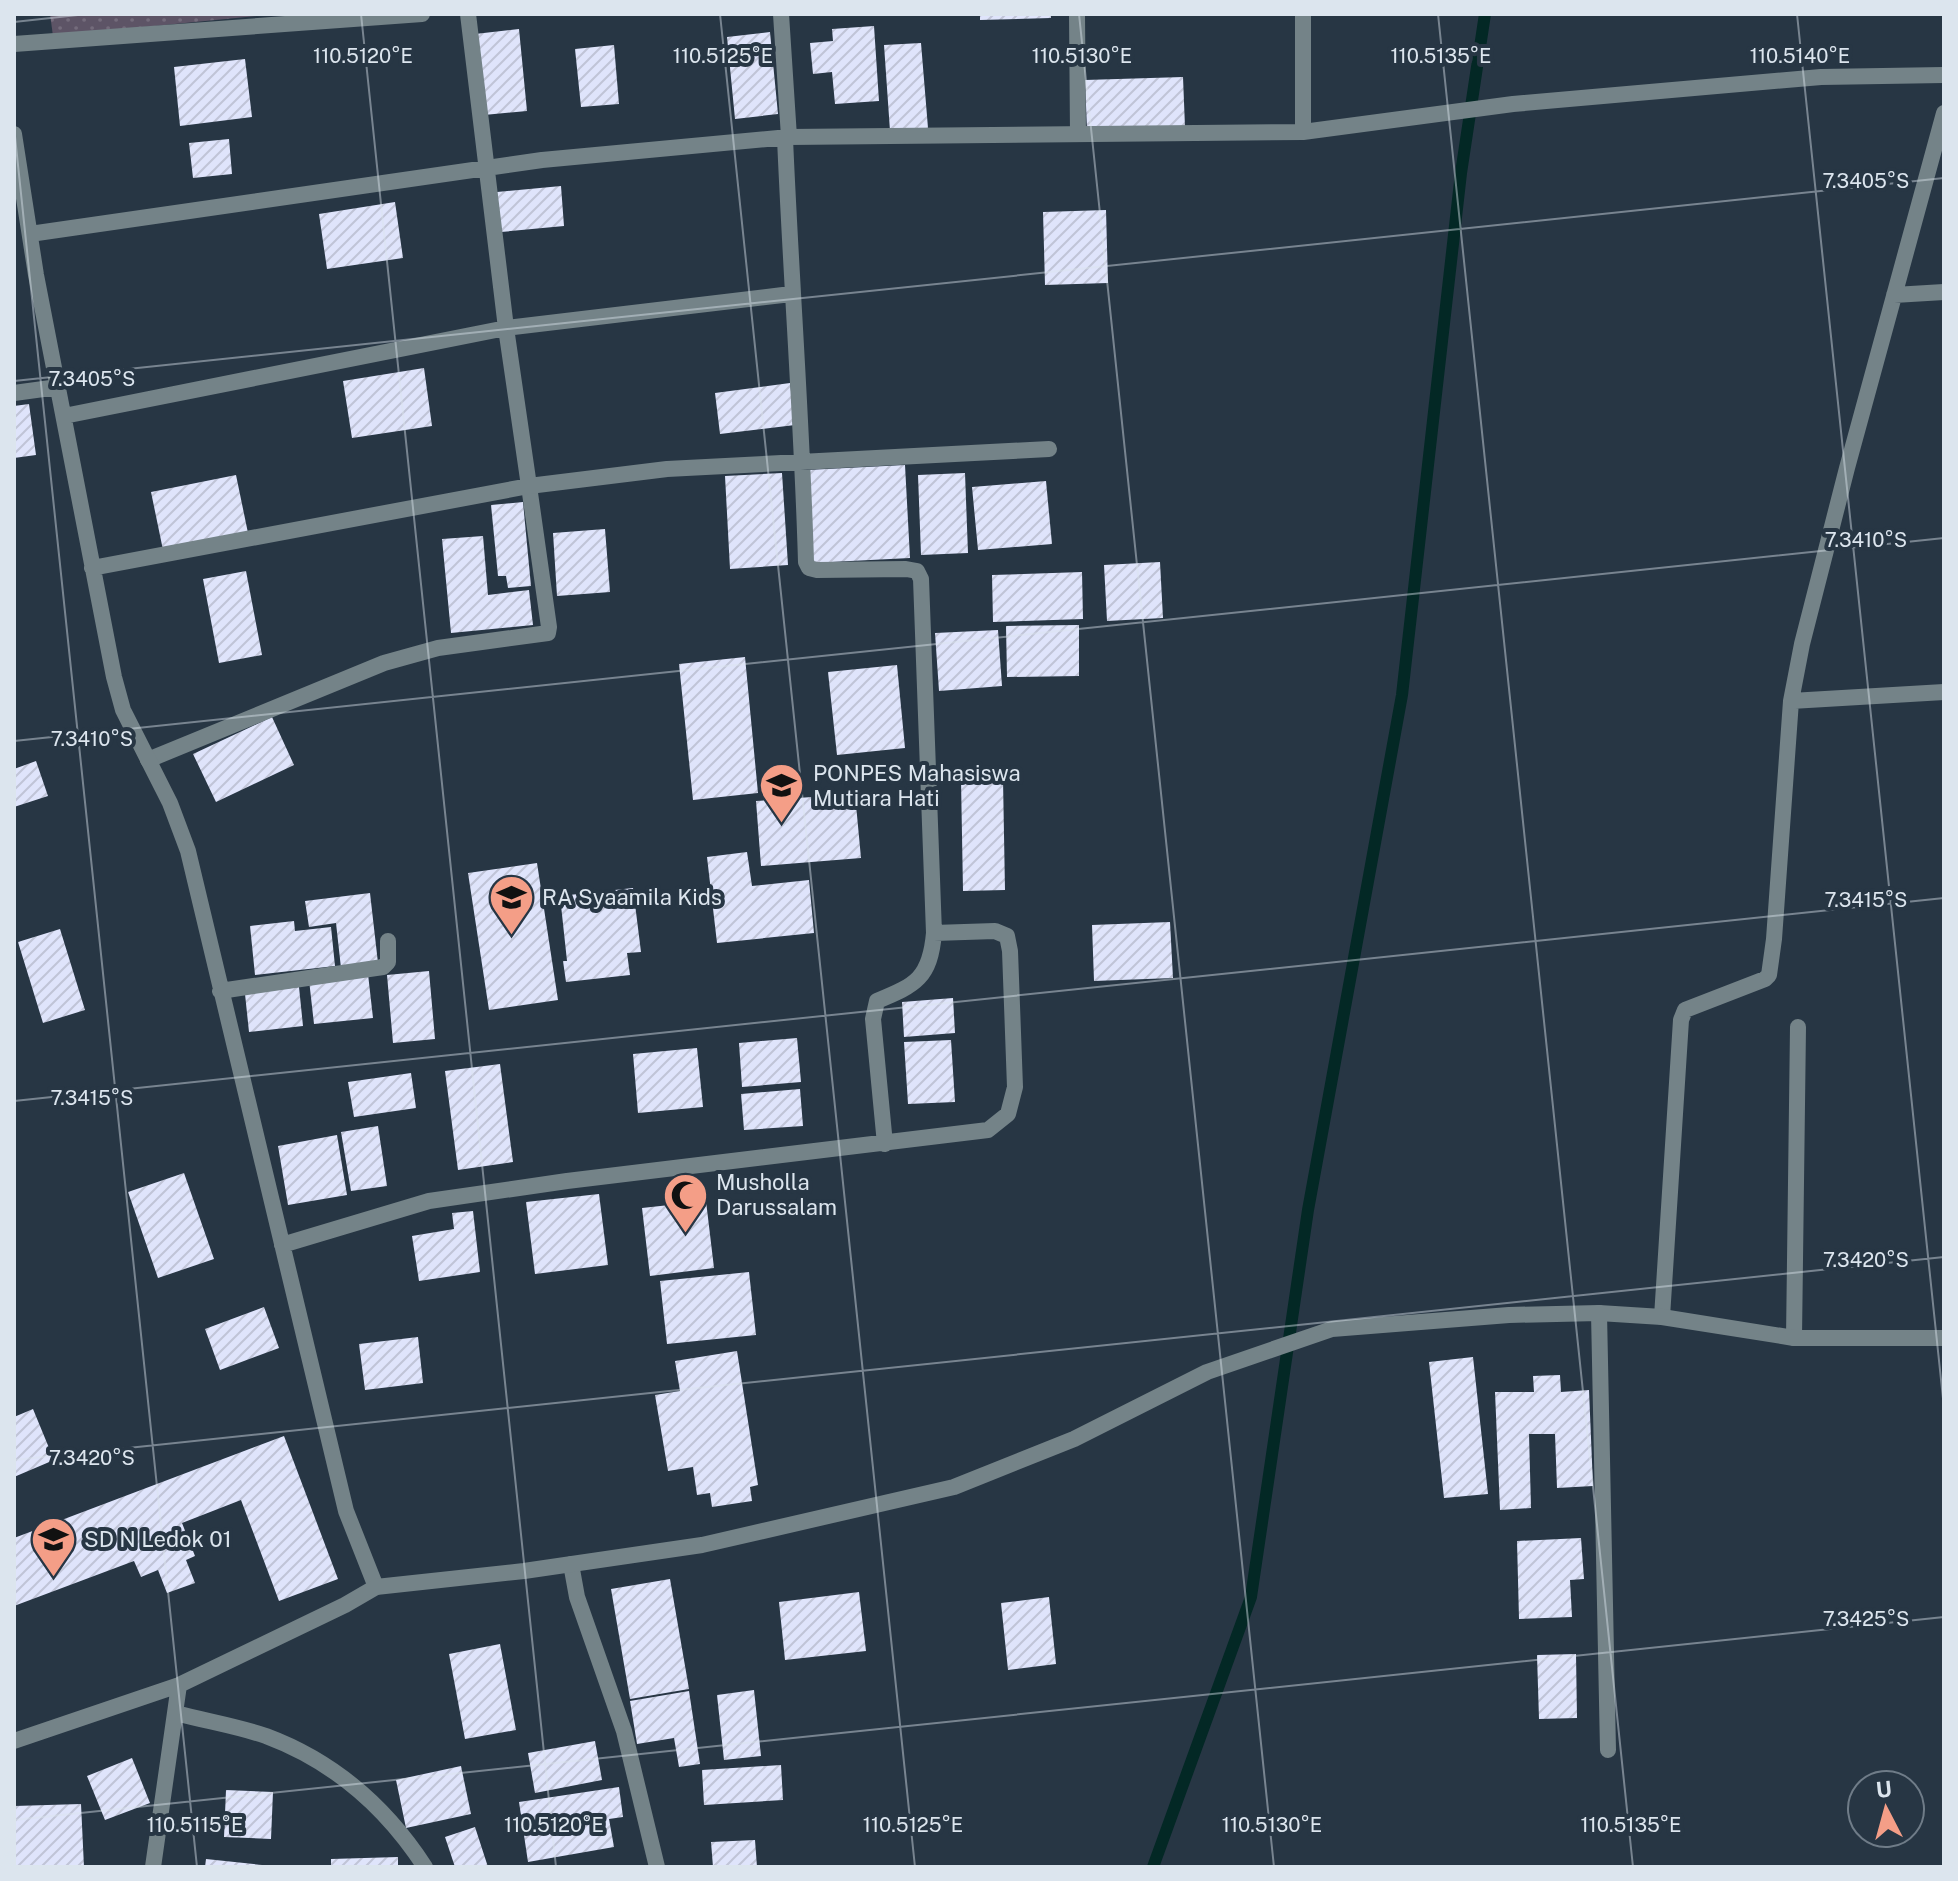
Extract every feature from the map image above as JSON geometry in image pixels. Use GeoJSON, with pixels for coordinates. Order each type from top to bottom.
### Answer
{"type":"FeatureCollection","features":[{"type":"Feature","properties":{"kind":"street"},"geometry":{"type":"LineString","coordinates":[[14,44],[422,14]]}},
{"type":"Feature","properties":{"kind":"street"},"geometry":{"type":"LineString","coordinates":[[148,760],[384,663],[438,648],[548,633],[506,328],[489,167],[468,14]]}},
{"type":"Feature","properties":{"kind":"street"},"geometry":{"type":"LineString","coordinates":[[781,14],[791,294],[803,461],[806,562],[809,568],[906,569],[917,571],[921,579],[934,933],[932,958],[921,977],[911,988],[877,1001],[873,1019],[885,1144]]}},
{"type":"Feature","properties":{"kind":"street"},"geometry":{"type":"LineString","coordinates":[[1077,14],[1078,134]]}},
{"type":"Feature","properties":{"kind":"street"},"geometry":{"type":"LineString","coordinates":[[1303,14],[1303,132]]}},
{"type":"Feature","properties":{"kind":"street"},"geometry":{"type":"LineString","coordinates":[[30,234],[542,160],[787,138],[1303,132],[1427,113],[1513,104],[1821,77],[1944,75]]}},
{"type":"Feature","properties":{"kind":"street"},"geometry":{"type":"LineString","coordinates":[[1662,1317],[1681,1020],[1685,1010],[1769,975],[1791,701],[1813,600],[1944,113]]}},
{"type":"Feature","properties":{"kind":"street"},"geometry":{"type":"LineString","coordinates":[[14,134],[92,568],[123,710],[170,803],[188,851],[346,1511],[376,1587]]}},
{"type":"Feature","properties":{"kind":"street"},"geometry":{"type":"LineString","coordinates":[[1894,295],[1944,292]]}},
{"type":"Feature","properties":{"kind":"street"},"geometry":{"type":"LineString","coordinates":[[64,416],[506,328],[791,294]]}},
{"type":"Feature","properties":{"kind":"street"},"geometry":{"type":"LineString","coordinates":[[14,393],[58,387]]}},
{"type":"Feature","properties":{"kind":"street"},"geometry":{"type":"LineString","coordinates":[[92,568],[529,486],[667,469],[1049,449]]}},
{"type":"Feature","properties":{"kind":"street"},"geometry":{"type":"LineString","coordinates":[[1791,701],[1944,692]]}},
{"type":"Feature","properties":{"kind":"street"},"geometry":{"type":"LineString","coordinates":[[282,1245],[429,1201],[567,1181],[988,1130],[1008,1114],[1015,1087],[1007,936],[995,931],[934,933]]}},
{"type":"Feature","properties":{"kind":"street"},"geometry":{"type":"LineString","coordinates":[[220,991],[383,967],[388,962],[388,941]]}},
{"type":"Feature","properties":{"kind":"street"},"geometry":{"type":"LineString","coordinates":[[1794,1338],[1798,1027]]}},
{"type":"Feature","properties":{"kind":"street"},"geometry":{"type":"LineString","coordinates":[[1599,1313],[1608,1750]]}},
{"type":"Feature","properties":{"kind":"street"},"geometry":{"type":"LineString","coordinates":[[14,1741],[179,1685],[376,1587],[702,1545],[954,1487],[1074,1439],[1207,1372],[1332,1329],[1509,1315],[1599,1313],[1662,1317],[1794,1338],[1944,1338]]}},
{"type":"Feature","properties":{"kind":"street"},"geometry":{"type":"LineString","coordinates":[[571,1564],[577,1597],[624,1731],[657,1867]]}},
{"type":"Feature","properties":{"kind":"street"},"geometry":{"type":"LineString","coordinates":[[153,1867],[179,1685]]}},
{"type":"Feature","properties":{"kind":"street"},"geometry":{"type":"LineString","coordinates":[[176,1713],[264,1735],[310,1756],[342,1776],[371,1800],[398,1829],[425,1867]]}},
{"type":"Feature","properties":{"kind":"shaded area"},"geometry":{"type":"Polygon","coordinates":[[[50,14],[276,14],[53,36],[50,14]]]}},
{"type":"Feature","properties":{"kind":"building"},"geometry":{"type":"Polygon","coordinates":[[[980,14],[1051,14],[1051,18],[980,20],[980,14]]]}},
{"type":"Feature","properties":{"kind":"building"},"geometry":{"type":"Polygon","coordinates":[[[874,26],[879,101],[835,104],[832,72],[813,74],[810,43],[833,41],[832,29],[874,26]]]}},
{"type":"Feature","properties":{"kind":"building"},"geometry":{"type":"Polygon","coordinates":[[[519,29],[527,111],[484,115],[475,34],[519,29]]]}},
{"type":"Feature","properties":{"kind":"building"},"geometry":{"type":"Polygon","coordinates":[[[770,32],[778,114],[735,119],[727,37],[770,32]]]}},
{"type":"Feature","properties":{"kind":"building"},"geometry":{"type":"Polygon","coordinates":[[[921,43],[928,128],[890,131],[884,45],[921,43]]]}},
{"type":"Feature","properties":{"kind":"building"},"geometry":{"type":"Polygon","coordinates":[[[614,45],[619,104],[581,107],[575,49],[614,45]]]}},
{"type":"Feature","properties":{"kind":"building"},"geometry":{"type":"Polygon","coordinates":[[[245,59],[252,117],[180,126],[174,67],[245,59]]]}},
{"type":"Feature","properties":{"kind":"building"},"geometry":{"type":"Polygon","coordinates":[[[1183,77],[1185,127],[1087,130],[1085,80],[1183,77]]]}},
{"type":"Feature","properties":{"kind":"building"},"geometry":{"type":"Polygon","coordinates":[[[229,139],[232,174],[193,178],[189,143],[229,139]]]}},
{"type":"Feature","properties":{"kind":"building"},"geometry":{"type":"Polygon","coordinates":[[[561,186],[564,226],[501,232],[497,192],[561,186]]]}},
{"type":"Feature","properties":{"kind":"building"},"geometry":{"type":"Polygon","coordinates":[[[395,202],[403,258],[327,269],[319,214],[395,202]]]}},
{"type":"Feature","properties":{"kind":"building"},"geometry":{"type":"Polygon","coordinates":[[[1106,210],[1108,283],[1045,285],[1043,212],[1106,210]]]}},
{"type":"Feature","properties":{"kind":"building"},"geometry":{"type":"Polygon","coordinates":[[[424,368],[432,426],[352,438],[343,381],[424,368]]]}},
{"type":"Feature","properties":{"kind":"building"},"geometry":{"type":"Polygon","coordinates":[[[790,383],[795,425],[720,434],[715,393],[790,383]]]}},
{"type":"Feature","properties":{"kind":"building"},"geometry":{"type":"Polygon","coordinates":[[[29,404],[36,455],[14,458],[14,406],[29,404]]]}},
{"type":"Feature","properties":{"kind":"building"},"geometry":{"type":"Polygon","coordinates":[[[905,465],[910,558],[811,563],[807,470],[905,465]]]}},
{"type":"Feature","properties":{"kind":"building"},"geometry":{"type":"Polygon","coordinates":[[[782,473],[788,565],[730,569],[725,476],[782,473]]]}},
{"type":"Feature","properties":{"kind":"building"},"geometry":{"type":"Polygon","coordinates":[[[965,473],[968,553],[921,555],[918,475],[965,473]]]}},
{"type":"Feature","properties":{"kind":"building"},"geometry":{"type":"Polygon","coordinates":[[[236,475],[248,533],[163,550],[151,492],[236,475]]]}},
{"type":"Feature","properties":{"kind":"building"},"geometry":{"type":"Polygon","coordinates":[[[1046,481],[1052,544],[978,550],[972,487],[1046,481]]]}},
{"type":"Feature","properties":{"kind":"building"},"geometry":{"type":"Polygon","coordinates":[[[523,502],[531,586],[508,588],[506,576],[498,576],[491,505],[523,502]]]}},
{"type":"Feature","properties":{"kind":"building"},"geometry":{"type":"Polygon","coordinates":[[[605,529],[610,592],[557,596],[553,533],[605,529]]]}},
{"type":"Feature","properties":{"kind":"building"},"geometry":{"type":"Polygon","coordinates":[[[483,536],[488,595],[529,590],[533,625],[451,633],[442,539],[483,536]]]}},
{"type":"Feature","properties":{"kind":"building"},"geometry":{"type":"Polygon","coordinates":[[[1160,562],[1163,618],[1107,621],[1104,565],[1160,562]]]}},
{"type":"Feature","properties":{"kind":"building"},"geometry":{"type":"Polygon","coordinates":[[[246,571],[262,655],[219,663],[203,579],[246,571]]]}},
{"type":"Feature","properties":{"kind":"building"},"geometry":{"type":"Polygon","coordinates":[[[1082,572],[1083,619],[993,622],[992,575],[1082,572]]]}},
{"type":"Feature","properties":{"kind":"building"},"geometry":{"type":"Polygon","coordinates":[[[1079,625],[1079,676],[1007,677],[1006,626],[1079,625]]]}},
{"type":"Feature","properties":{"kind":"building"},"geometry":{"type":"Polygon","coordinates":[[[998,630],[1002,686],[939,691],[935,633],[998,630]]]}},
{"type":"Feature","properties":{"kind":"building"},"geometry":{"type":"Polygon","coordinates":[[[745,657],[758,793],[693,800],[679,664],[745,657]]]}},
{"type":"Feature","properties":{"kind":"building"},"geometry":{"type":"Polygon","coordinates":[[[897,665],[905,748],[837,755],[828,672],[897,665]]]}},
{"type":"Feature","properties":{"kind":"building"},"geometry":{"type":"Polygon","coordinates":[[[272,717],[294,765],[216,802],[193,754],[272,717]]]}},
{"type":"Feature","properties":{"kind":"building"},"geometry":{"type":"Polygon","coordinates":[[[36,761],[48,796],[14,807],[14,769],[36,761]]]}},
{"type":"Feature","properties":{"kind":"building"},"geometry":{"type":"Polygon","coordinates":[[[1003,779],[1005,890],[963,891],[961,780],[1003,779]]]}},
{"type":"Feature","properties":{"kind":"building"},"geometry":{"type":"Polygon","coordinates":[[[855,794],[861,858],[761,866],[756,801],[855,794]]]}},
{"type":"Feature","properties":{"kind":"building"},"geometry":{"type":"Polygon","coordinates":[[[747,852],[752,886],[809,880],[814,933],[717,943],[707,857],[747,852]]]}},
{"type":"Feature","properties":{"kind":"building"},"geometry":{"type":"Polygon","coordinates":[[[537,863],[558,1000],[489,1010],[468,873],[537,863]]]}},
{"type":"Feature","properties":{"kind":"building"},"geometry":{"type":"Polygon","coordinates":[[[633,888],[641,952],[627,953],[630,975],[566,982],[563,961],[567,961],[560,896],[633,888]]]}},
{"type":"Feature","properties":{"kind":"building"},"geometry":{"type":"Polygon","coordinates":[[[370,893],[378,963],[341,968],[336,923],[309,927],[305,901],[370,893]]]}},
{"type":"Feature","properties":{"kind":"building"},"geometry":{"type":"Polygon","coordinates":[[[294,921],[295,931],[331,927],[335,966],[255,975],[250,926],[294,921]]]}},
{"type":"Feature","properties":{"kind":"building"},"geometry":{"type":"Polygon","coordinates":[[[1170,922],[1173,978],[1094,981],[1092,925],[1170,922]]]}},
{"type":"Feature","properties":{"kind":"building"},"geometry":{"type":"Polygon","coordinates":[[[60,929],[85,1010],[43,1023],[18,942],[60,929]]]}},
{"type":"Feature","properties":{"kind":"building"},"geometry":{"type":"Polygon","coordinates":[[[429,971],[435,1039],[393,1043],[387,975],[429,971]]]}},
{"type":"Feature","properties":{"kind":"building"},"geometry":{"type":"Polygon","coordinates":[[[368,974],[373,1018],[314,1024],[309,980],[368,974]]]}},
{"type":"Feature","properties":{"kind":"building"},"geometry":{"type":"Polygon","coordinates":[[[299,987],[303,1026],[249,1032],[245,994],[299,987]]]}},
{"type":"Feature","properties":{"kind":"building"},"geometry":{"type":"Polygon","coordinates":[[[953,998],[955,1033],[904,1037],[902,1002],[953,998]]]}},
{"type":"Feature","properties":{"kind":"building"},"geometry":{"type":"Polygon","coordinates":[[[797,1038],[801,1082],[742,1087],[739,1043],[797,1038]]]}},
{"type":"Feature","properties":{"kind":"building"},"geometry":{"type":"Polygon","coordinates":[[[951,1040],[955,1102],[908,1104],[904,1042],[951,1040]]]}},
{"type":"Feature","properties":{"kind":"building"},"geometry":{"type":"Polygon","coordinates":[[[697,1048],[703,1107],[638,1113],[633,1054],[697,1048]]]}},
{"type":"Feature","properties":{"kind":"building"},"geometry":{"type":"Polygon","coordinates":[[[500,1064],[513,1162],[458,1170],[445,1071],[500,1064]]]}},
{"type":"Feature","properties":{"kind":"building"},"geometry":{"type":"Polygon","coordinates":[[[411,1073],[416,1108],[354,1117],[348,1082],[411,1073]]]}},
{"type":"Feature","properties":{"kind":"building"},"geometry":{"type":"Polygon","coordinates":[[[800,1089],[803,1126],[744,1130],[741,1094],[800,1089]]]}},
{"type":"Feature","properties":{"kind":"building"},"geometry":{"type":"Polygon","coordinates":[[[378,1126],[387,1186],[351,1191],[341,1132],[378,1126]]]}},
{"type":"Feature","properties":{"kind":"building"},"geometry":{"type":"Polygon","coordinates":[[[337,1135],[347,1195],[288,1205],[278,1146],[337,1135]]]}},
{"type":"Feature","properties":{"kind":"building"},"geometry":{"type":"Polygon","coordinates":[[[184,1173],[214,1259],[158,1278],[128,1192],[184,1173]]]}},
{"type":"Feature","properties":{"kind":"building"},"geometry":{"type":"Polygon","coordinates":[[[599,1194],[608,1265],[535,1274],[526,1202],[599,1194]]]}},
{"type":"Feature","properties":{"kind":"building"},"geometry":{"type":"Polygon","coordinates":[[[706,1201],[714,1268],[650,1276],[642,1208],[706,1201]]]}},
{"type":"Feature","properties":{"kind":"building"},"geometry":{"type":"Polygon","coordinates":[[[473,1211],[480,1272],[419,1281],[412,1236],[454,1229],[452,1213],[473,1211]]]}},
{"type":"Feature","properties":{"kind":"building"},"geometry":{"type":"Polygon","coordinates":[[[749,1272],[756,1335],[667,1344],[660,1281],[749,1272]]]}},
{"type":"Feature","properties":{"kind":"building"},"geometry":{"type":"Polygon","coordinates":[[[264,1307],[279,1348],[220,1370],[205,1329],[264,1307]]]}},
{"type":"Feature","properties":{"kind":"building"},"geometry":{"type":"Polygon","coordinates":[[[418,1337],[423,1383],[365,1390],[359,1344],[418,1337]]]}},
{"type":"Feature","properties":{"kind":"building"},"geometry":{"type":"Polygon","coordinates":[[[737,1351],[758,1485],[750,1487],[752,1501],[712,1507],[710,1493],[697,1495],[693,1467],[668,1471],[655,1395],[680,1391],[675,1361],[737,1351]]]}},
{"type":"Feature","properties":{"kind":"building"},"geometry":{"type":"Polygon","coordinates":[[[1473,1357],[1488,1494],[1444,1498],[1429,1362],[1473,1357]]]}},
{"type":"Feature","properties":{"kind":"building"},"geometry":{"type":"Polygon","coordinates":[[[1560,1375],[1561,1392],[1589,1390],[1593,1486],[1557,1488],[1555,1434],[1529,1434],[1531,1508],[1500,1510],[1495,1392],[1534,1392],[1533,1376],[1560,1375]]]}},
{"type":"Feature","properties":{"kind":"building"},"geometry":{"type":"Polygon","coordinates":[[[33,1409],[54,1460],[14,1477],[14,1417],[33,1409]]]}},
{"type":"Feature","properties":{"kind":"building"},"geometry":{"type":"Polygon","coordinates":[[[284,1436],[338,1579],[279,1601],[241,1500],[182,1523],[195,1556],[186,1560],[195,1583],[167,1593],[158,1570],[141,1577],[134,1561],[14,1606],[14,1538],[284,1436]]]}},
{"type":"Feature","properties":{"kind":"building"},"geometry":{"type":"Polygon","coordinates":[[[1581,1538],[1584,1579],[1570,1580],[1572,1617],[1519,1619],[1517,1541],[1581,1538]]]}},
{"type":"Feature","properties":{"kind":"building"},"geometry":{"type":"Polygon","coordinates":[[[670,1579],[689,1689],[630,1699],[611,1589],[670,1579]]]}},
{"type":"Feature","properties":{"kind":"building"},"geometry":{"type":"Polygon","coordinates":[[[859,1592],[866,1651],[785,1660],[779,1602],[859,1592]]]}},
{"type":"Feature","properties":{"kind":"building"},"geometry":{"type":"Polygon","coordinates":[[[1049,1597],[1056,1664],[1008,1670],[1001,1603],[1049,1597]]]}},
{"type":"Feature","properties":{"kind":"building"},"geometry":{"type":"Polygon","coordinates":[[[500,1644],[516,1730],[465,1739],[449,1654],[500,1644]]]}},
{"type":"Feature","properties":{"kind":"building"},"geometry":{"type":"Polygon","coordinates":[[[1576,1654],[1577,1718],[1539,1719],[1537,1655],[1576,1654]]]}},
{"type":"Feature","properties":{"kind":"building"},"geometry":{"type":"Polygon","coordinates":[[[754,1690],[761,1756],[724,1760],[717,1695],[754,1690]]]}},
{"type":"Feature","properties":{"kind":"building"},"geometry":{"type":"Polygon","coordinates":[[[689,1691],[700,1764],[679,1767],[674,1738],[637,1744],[630,1701],[689,1691]]]}},
{"type":"Feature","properties":{"kind":"building"},"geometry":{"type":"Polygon","coordinates":[[[595,1741],[602,1780],[535,1793],[528,1753],[595,1741]]]}},
{"type":"Feature","properties":{"kind":"building"},"geometry":{"type":"Polygon","coordinates":[[[132,1758],[150,1803],[105,1820],[87,1776],[132,1758]]]}},
{"type":"Feature","properties":{"kind":"building"},"geometry":{"type":"Polygon","coordinates":[[[781,1765],[783,1800],[704,1805],[702,1770],[781,1765]]]}},
{"type":"Feature","properties":{"kind":"building"},"geometry":{"type":"Polygon","coordinates":[[[461,1766],[471,1814],[406,1828],[396,1780],[461,1766]]]}},
{"type":"Feature","properties":{"kind":"building"},"geometry":{"type":"Polygon","coordinates":[[[619,1787],[623,1817],[609,1819],[614,1847],[528,1862],[519,1802],[619,1787]]]}},
{"type":"Feature","properties":{"kind":"building"},"geometry":{"type":"Polygon","coordinates":[[[226,1790],[273,1792],[271,1839],[224,1837],[226,1790]]]}},
{"type":"Feature","properties":{"kind":"building"},"geometry":{"type":"Polygon","coordinates":[[[81,1804],[84,1867],[14,1867],[14,1806],[81,1804]]]}},
{"type":"Feature","properties":{"kind":"building"},"geometry":{"type":"Polygon","coordinates":[[[475,1827],[488,1867],[455,1867],[445,1837],[475,1827]]]}},
{"type":"Feature","properties":{"kind":"building"},"geometry":{"type":"Polygon","coordinates":[[[755,1840],[757,1867],[713,1867],[711,1842],[755,1840]]]}},
{"type":"Feature","properties":{"kind":"building"},"geometry":{"type":"Polygon","coordinates":[[[398,1857],[398,1867],[331,1867],[331,1859],[398,1857]]]}},
{"type":"Feature","properties":{"kind":"building"},"geometry":{"type":"Polygon","coordinates":[[[206,1859],[262,1865],[262,1867],[205,1867],[206,1859]]]}},
{"type":"Feature","properties":{"kind":"waterway"},"geometry":{"type":"LineString","coordinates":[[1153,1867],[1251,1597],[1308,1210],[1402,695],[1461,173],[1485,14]]}},
{"type":"Feature","properties":{"kind":"place","name":"PONPES Mahasiswa Mutiara Hati"},"geometry":{"type":"Point","coordinates":[782,825]}},
{"type":"Feature","properties":{"kind":"place","name":"RA Syaamila Kids"},"geometry":{"type":"Point","coordinates":[511,936]}},
{"type":"Feature","properties":{"kind":"place","name":"Musholla Darussalam"},"geometry":{"type":"Point","coordinates":[685,1234]}},
{"type":"Feature","properties":{"kind":"place","name":"SD N Ledok 01"},"geometry":{"type":"Point","coordinates":[53,1578]}}]}
